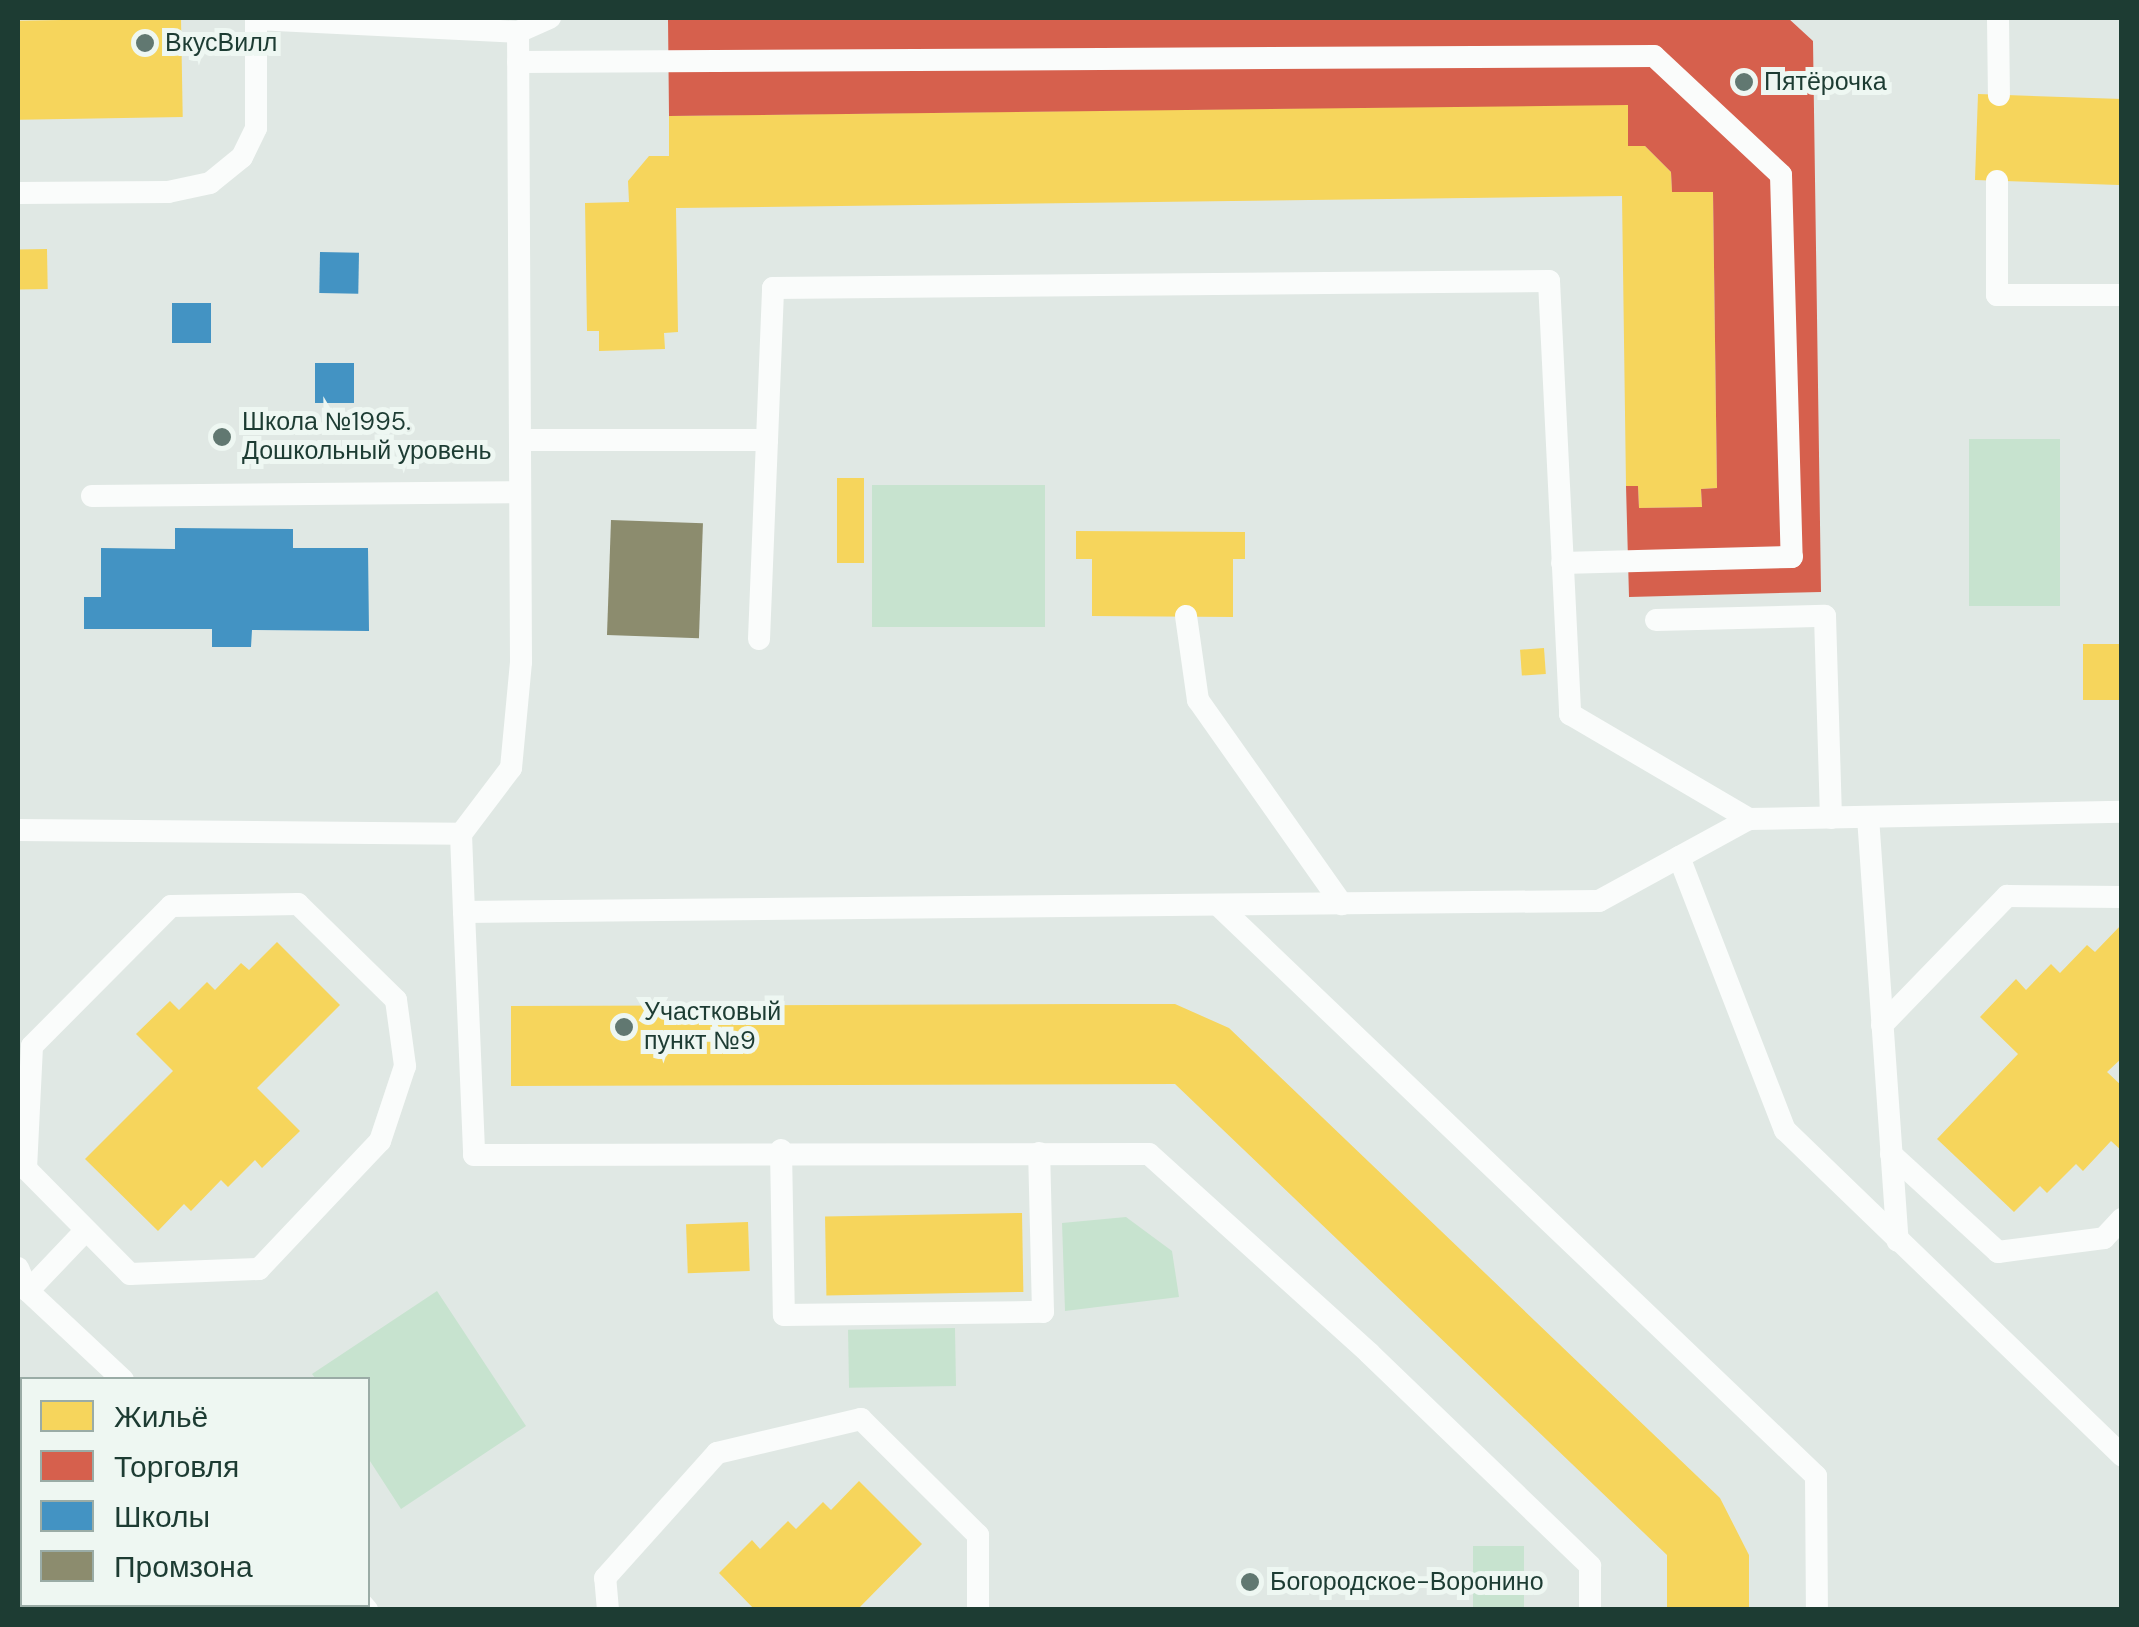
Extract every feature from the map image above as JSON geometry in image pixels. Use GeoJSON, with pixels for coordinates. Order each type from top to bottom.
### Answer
{"type":"FeatureCollection","features":[{"type":"Feature","properties":{"kind":"lane"},"geometry":{"type":"LineString","coordinates":[[18,193],[168,192],[210,183],[242,157],[256,128],[256,18],[518,32],[550,18]]}},
{"type":"Feature","properties":{"kind":"lane"},"geometry":{"type":"LineString","coordinates":[[1998,18],[1999,95]]}},
{"type":"Feature","properties":{"kind":"lane"},"geometry":{"type":"LineString","coordinates":[[518,32],[521,662],[511,768],[460,834],[474,1155],[780,1150],[1149,1154],[1369,1353],[1590,1566],[1590,1610]]}},
{"type":"Feature","properties":{"kind":"lane"},"geometry":{"type":"LineString","coordinates":[[518,62],[1654,56],[1781,174],[1792,557],[1562,563]]}},
{"type":"Feature","properties":{"kind":"lane"},"geometry":{"type":"LineString","coordinates":[[1997,181],[1997,295],[2122,295]]}},
{"type":"Feature","properties":{"kind":"lane"},"geometry":{"type":"LineString","coordinates":[[759,639],[774,288],[1549,282],[1570,714],[1749,819]]}},
{"type":"Feature","properties":{"kind":"lane"},"geometry":{"type":"LineString","coordinates":[[520,440],[767,440]]}},
{"type":"Feature","properties":{"kind":"lane"},"geometry":{"type":"LineString","coordinates":[[92,496],[520,492]]}},
{"type":"Feature","properties":{"kind":"lane"},"geometry":{"type":"LineString","coordinates":[[1186,616],[1198,700],[1342,904]]}},
{"type":"Feature","properties":{"kind":"lane"},"geometry":{"type":"LineString","coordinates":[[1656,620],[1825,616],[1831,818]]}},
{"type":"Feature","properties":{"kind":"lane"},"geometry":{"type":"LineString","coordinates":[[464,912],[1599,901],[1749,819],[2122,812]]}},
{"type":"Feature","properties":{"kind":"lane"},"geometry":{"type":"LineString","coordinates":[[1868,818],[1898,1241]]}},
{"type":"Feature","properties":{"kind":"lane"},"geometry":{"type":"LineString","coordinates":[[18,830],[460,834]]}},
{"type":"Feature","properties":{"kind":"lane"},"geometry":{"type":"LineString","coordinates":[[1678,858],[1785,1130],[2122,1456]]}},
{"type":"Feature","properties":{"kind":"lane"},"geometry":{"type":"LineString","coordinates":[[1882,1025],[2007,896],[2122,897]]}},
{"type":"Feature","properties":{"kind":"lane"},"geometry":{"type":"LineString","coordinates":[[298,904],[396,1000],[405,1066],[380,1141],[259,1270],[130,1274],[86,1230],[26,1169],[32,1046],[171,906],[298,904]]}},
{"type":"Feature","properties":{"kind":"lane"},"geometry":{"type":"LineString","coordinates":[[1218,905],[1816,1476],[1818,1610]]}},
{"type":"Feature","properties":{"kind":"lane"},"geometry":{"type":"LineString","coordinates":[[780,1150],[784,1315],[1043,1312],[1039,1153]]}},
{"type":"Feature","properties":{"kind":"lane"},"geometry":{"type":"LineString","coordinates":[[1891,1154],[1998,1252],[2104,1238],[2122,1219]]}},
{"type":"Feature","properties":{"kind":"lane"},"geometry":{"type":"LineString","coordinates":[[28,1290],[86,1230]]}},
{"type":"Feature","properties":{"kind":"lane"},"geometry":{"type":"LineString","coordinates":[[18,1268],[28,1290],[120,1377]]}},
{"type":"Feature","properties":{"kind":"lane"},"geometry":{"type":"LineString","coordinates":[[608,1610],[606,1578],[717,1454],[860,1420],[978,1535],[978,1610]]}},
{"type":"Feature","properties":{"kind":"green space"},"geometry":{"type":"Polygon","coordinates":[[[1969,439],[2060,439],[2060,606],[1969,606],[1969,439]]]}},
{"type":"Feature","properties":{"kind":"green space"},"geometry":{"type":"Polygon","coordinates":[[[872,485],[1045,485],[1045,627],[872,627],[872,485]]]}},
{"type":"Feature","properties":{"kind":"green space"},"geometry":{"type":"Polygon","coordinates":[[[1126,1217],[1172,1251],[1179,1297],[1065,1311],[1062,1223],[1126,1217]]]}},
{"type":"Feature","properties":{"kind":"green space"},"geometry":{"type":"Polygon","coordinates":[[[437,1291],[526,1426],[401,1509],[370,1461],[370,1377],[312,1374],[437,1291]]]}},
{"type":"Feature","properties":{"kind":"green space"},"geometry":{"type":"Polygon","coordinates":[[[955,1328],[956,1386],[849,1388],[848,1330],[955,1328]]]}},
{"type":"Feature","properties":{"kind":"green space"},"geometry":{"type":"Polygon","coordinates":[[[1473,1546],[1524,1546],[1524,1609],[1473,1609],[1473,1546]]]}},
{"type":"Feature","properties":{"kind":"building: Жильё"},"geometry":{"type":"Polygon","coordinates":[[[181,18],[183,117],[20,120],[18,21],[181,18]]]}},
{"type":"Feature","properties":{"kind":"building: Жильё"},"geometry":{"type":"Polygon","coordinates":[[[1978,94],[2122,99],[2119,185],[1975,180],[1978,94]]]}},
{"type":"Feature","properties":{"kind":"building: Жильё"},"geometry":{"type":"Polygon","coordinates":[[[1628,104],[1628,146],[1645,146],[1671,172],[1672,192],[1713,192],[1717,488],[1701,489],[1702,507],[1639,508],[1638,486],[1626,486],[1622,196],[676,208],[678,332],[664,333],[665,349],[599,351],[599,331],[587,331],[585,203],[629,202],[628,181],[649,156],[669,156],[669,116],[1628,104]]]}},
{"type":"Feature","properties":{"kind":"building: Жильё"},"geometry":{"type":"Polygon","coordinates":[[[47,249],[48,289],[19,290],[18,250],[47,249]]]}},
{"type":"Feature","properties":{"kind":"building: Жильё"},"geometry":{"type":"Polygon","coordinates":[[[837,478],[864,478],[864,563],[837,563],[837,478]]]}},
{"type":"Feature","properties":{"kind":"building: Жильё"},"geometry":{"type":"Polygon","coordinates":[[[1076,531],[1245,532],[1245,559],[1233,559],[1233,617],[1092,616],[1092,559],[1076,559],[1076,531]]]}},
{"type":"Feature","properties":{"kind":"building: Жильё"},"geometry":{"type":"Polygon","coordinates":[[[2083,644],[2122,644],[2122,700],[2083,700],[2083,644]]]}},
{"type":"Feature","properties":{"kind":"building: Жильё"},"geometry":{"type":"Polygon","coordinates":[[[1544,648],[1546,674],[1522,676],[1520,650],[1544,648]]]}},
{"type":"Feature","properties":{"kind":"building: Жильё"},"geometry":{"type":"Polygon","coordinates":[[[2122,924],[2122,1058],[2107,1072],[2122,1086],[2122,1151],[2111,1141],[2083,1171],[2076,1164],[2047,1193],[2040,1186],[2014,1212],[1937,1139],[2018,1054],[1980,1017],[2016,979],[2026,990],[2051,964],[2060,973],[2087,945],[2095,952],[2122,924]]]}},
{"type":"Feature","properties":{"kind":"building: Жильё"},"geometry":{"type":"Polygon","coordinates":[[[277,942],[340,1005],[257,1088],[300,1131],[262,1168],[255,1160],[228,1187],[221,1180],[191,1211],[184,1204],[158,1231],[85,1159],[173,1071],[136,1034],[170,1001],[179,1010],[207,982],[215,990],[241,963],[249,970],[277,942]]]}},
{"type":"Feature","properties":{"kind":"building: Жильё"},"geometry":{"type":"Polygon","coordinates":[[[1175,1004],[1229,1028],[1720,1498],[1749,1555],[1749,1610],[1667,1610],[1667,1555],[1175,1084],[511,1086],[511,1006],[1175,1004]]]}},
{"type":"Feature","properties":{"kind":"building: Жильё"},"geometry":{"type":"Polygon","coordinates":[[[1022,1213],[1023,1292],[826,1295],[825,1216],[1022,1213]]]}},
{"type":"Feature","properties":{"kind":"building: Жильё"},"geometry":{"type":"Polygon","coordinates":[[[748,1222],[750,1271],[688,1273],[686,1224],[748,1222]]]}},
{"type":"Feature","properties":{"kind":"building: Жильё"},"geometry":{"type":"Polygon","coordinates":[[[859,1481],[922,1544],[857,1610],[755,1610],[719,1573],[752,1540],[760,1549],[788,1521],[796,1529],[823,1502],[831,1510],[859,1481]]]}},
{"type":"Feature","properties":{"kind":"building: Торговля"},"geometry":{"type":"Polygon","coordinates":[[[1788,18],[1813,41],[1821,592],[1629,597],[1626,486],[1638,486],[1639,508],[1702,507],[1701,489],[1717,488],[1713,192],[1672,192],[1671,172],[1645,146],[1628,146],[1628,105],[669,116],[668,19],[1788,18]]]}},
{"type":"Feature","properties":{"kind":"building: Школы"},"geometry":{"type":"Polygon","coordinates":[[[320,252],[359,253],[358,294],[319,293],[320,252]]]}},
{"type":"Feature","properties":{"kind":"building: Школы"},"geometry":{"type":"Polygon","coordinates":[[[172,303],[211,303],[211,343],[172,343],[172,303]]]}},
{"type":"Feature","properties":{"kind":"building: Школы"},"geometry":{"type":"Polygon","coordinates":[[[315,363],[354,363],[354,403],[315,403],[315,363]]]}},
{"type":"Feature","properties":{"kind":"building: Школы"},"geometry":{"type":"Polygon","coordinates":[[[175,528],[293,529],[293,548],[368,548],[369,631],[252,630],[251,647],[212,647],[212,629],[84,629],[84,597],[101,597],[101,548],[175,549],[175,528]]]}},
{"type":"Feature","properties":{"kind":"building: Промзона"},"geometry":{"type":"Polygon","coordinates":[[[611,520],[703,523],[699,638],[607,635],[611,520]]]}},
{"type":"Feature","properties":{"kind":"place","name":"ВкусВилл"},"geometry":{"type":"Point","coordinates":[145,43]}},
{"type":"Feature","properties":{"kind":"place","name":"Пятёрочка"},"geometry":{"type":"Point","coordinates":[1744,82]}},
{"type":"Feature","properties":{"kind":"place","name":"Школа №1995. Дошкольный уровень"},"geometry":{"type":"Point","coordinates":[222,437]}},
{"type":"Feature","properties":{"kind":"place","name":"Участковый пункт №9"},"geometry":{"type":"Point","coordinates":[624,1027]}},
{"type":"Feature","properties":{"kind":"place","name":"Богородское-Воронино"},"geometry":{"type":"Point","coordinates":[1250,1582]}}]}
